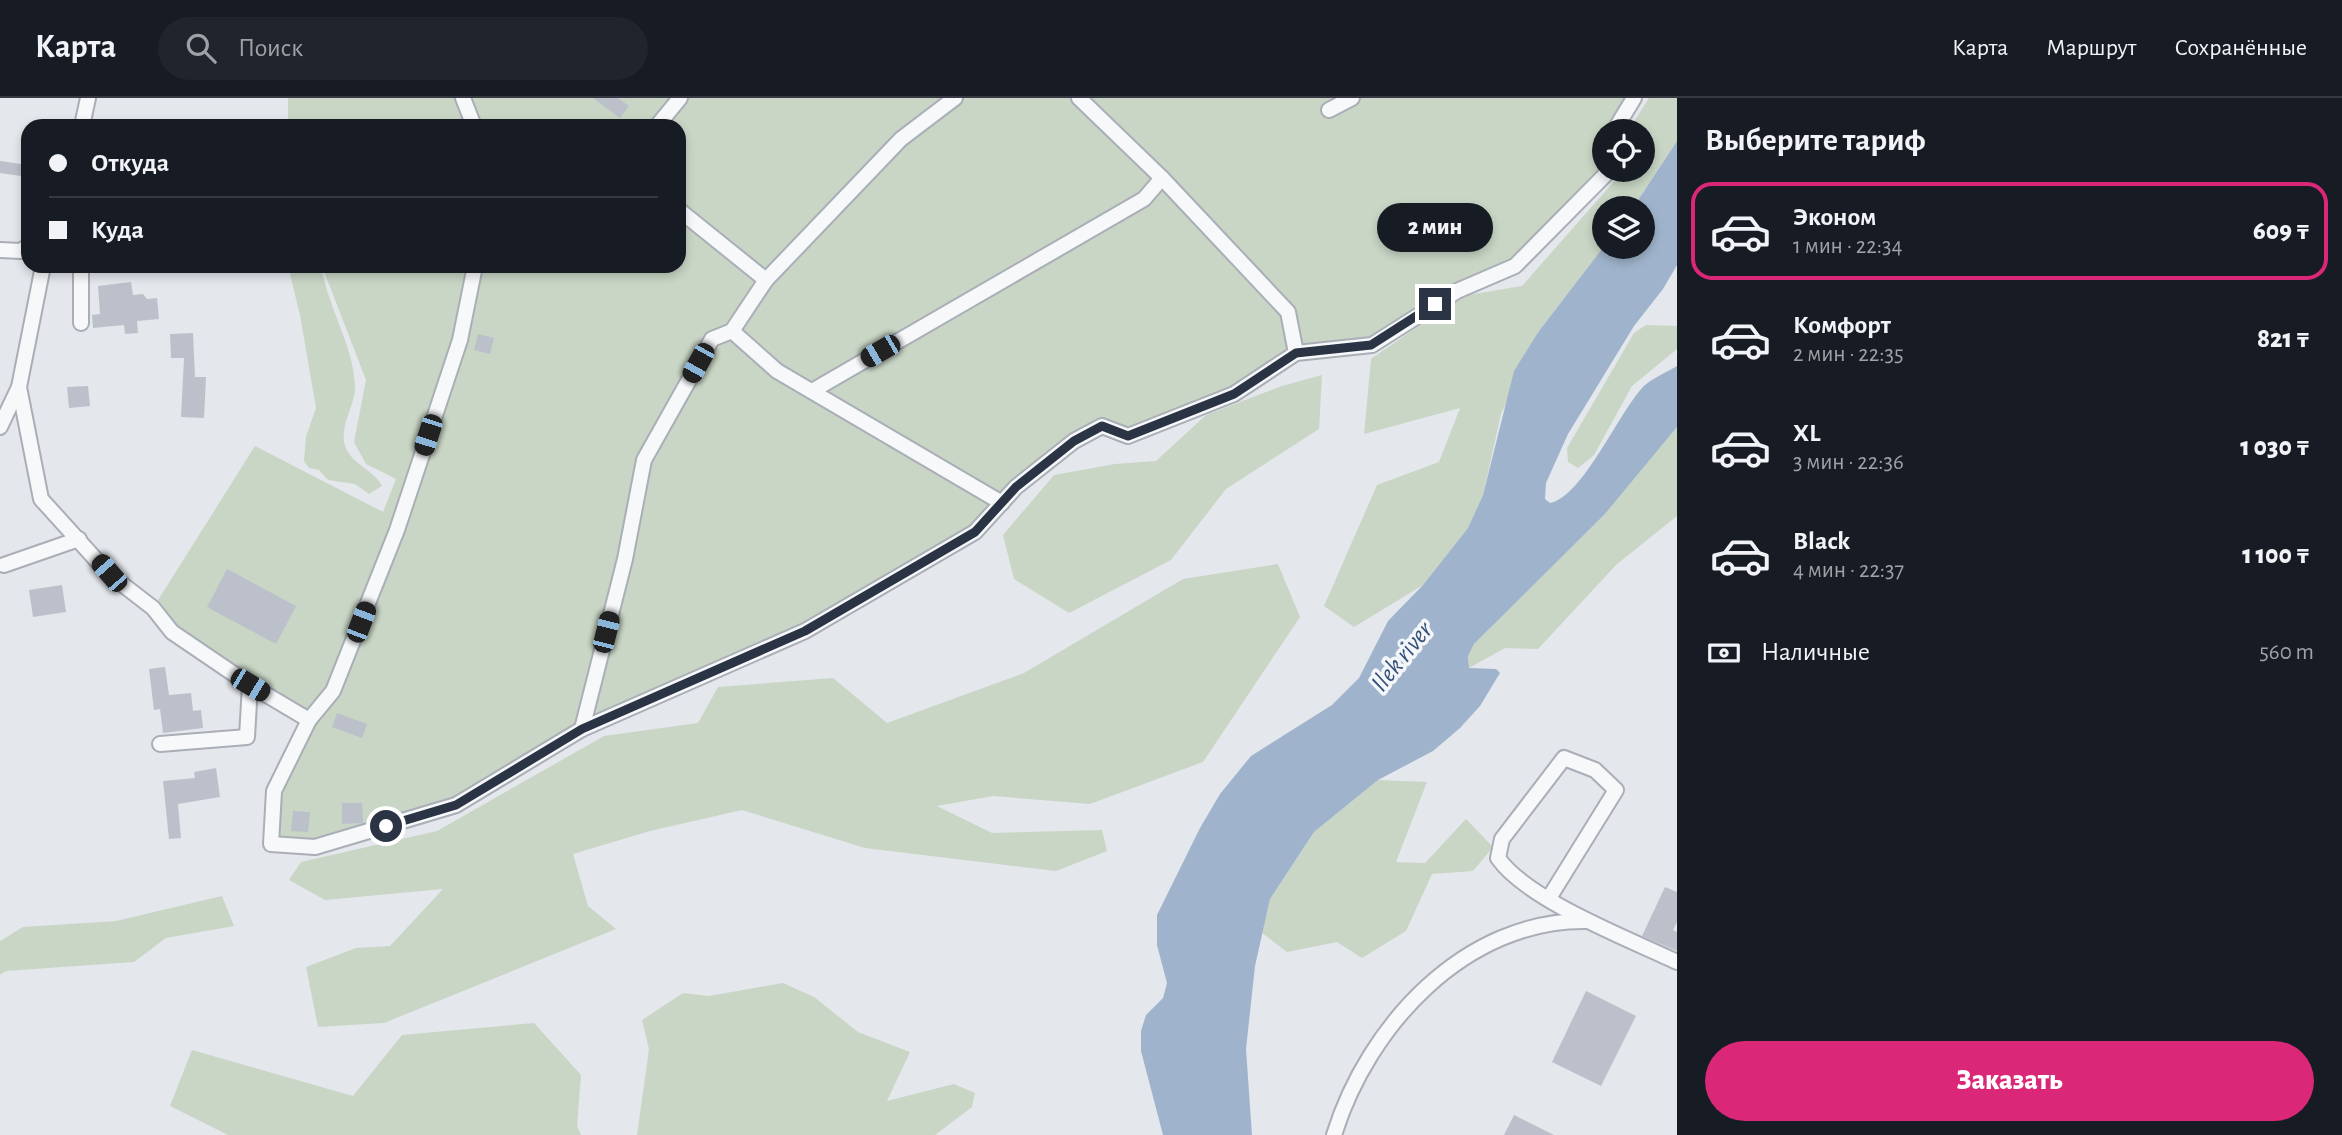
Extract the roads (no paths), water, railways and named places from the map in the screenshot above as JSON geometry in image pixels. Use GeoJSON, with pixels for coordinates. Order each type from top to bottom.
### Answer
{"type":"FeatureCollection","features":[{"type":"Feature","properties":{"kind":"lane"},"geometry":{"type":"LineString","coordinates":[[84,119],[88,98]]}},
{"type":"Feature","properties":{"kind":"lane"},"geometry":{"type":"LineString","coordinates":[[463,98],[471,119]]}},
{"type":"Feature","properties":{"kind":"lane"},"geometry":{"type":"LineString","coordinates":[[663,119],[680,98]]}},
{"type":"Feature","properties":{"kind":"lane"},"geometry":{"type":"LineString","coordinates":[[582,729],[625,559],[644,460],[712,339],[732,331],[766,280],[901,139],[955,98]]}},
{"type":"Feature","properties":{"kind":"lane"},"geometry":{"type":"LineString","coordinates":[[1079,98],[1162,178],[1288,312],[1296,353]]}},
{"type":"Feature","properties":{"kind":"lane"},"geometry":{"type":"LineString","coordinates":[[1329,110],[1352,98]]}},
{"type":"Feature","properties":{"kind":"lane"},"geometry":{"type":"LineString","coordinates":[[1621,119],[1634,98]]}},
{"type":"Feature","properties":{"kind":"lane"},"geometry":{"type":"LineString","coordinates":[[812,391],[1144,199],[1162,178]]}},
{"type":"Feature","properties":{"kind":"lane"},"geometry":{"type":"LineString","coordinates":[[474,273],[460,340],[397,530],[333,691],[309,720],[274,791],[271,844],[315,847],[456,805],[582,729],[805,631],[975,532],[1016,487],[1074,441],[1102,426],[1128,436],[1234,394],[1296,353],[1371,345],[1457,290],[1516,266],[1598,182]]}},
{"type":"Feature","properties":{"kind":"lane"},"geometry":{"type":"LineString","coordinates":[[686,216],[766,280]]}},
{"type":"Feature","properties":{"kind":"lane"},"geometry":{"type":"LineString","coordinates":[[0,250],[21,251]]}},
{"type":"Feature","properties":{"kind":"lane"},"geometry":{"type":"LineString","coordinates":[[0,427],[3,412],[19,387],[42,273]]}},
{"type":"Feature","properties":{"kind":"lane"},"geometry":{"type":"LineString","coordinates":[[81,273],[81,323]]}},
{"type":"Feature","properties":{"kind":"lane"},"geometry":{"type":"LineString","coordinates":[[732,331],[777,371],[1002,503]]}},
{"type":"Feature","properties":{"kind":"lane"},"geometry":{"type":"LineString","coordinates":[[19,387],[40,499],[109,573],[153,608],[172,632],[250,685],[309,720]]}},
{"type":"Feature","properties":{"kind":"lane"},"geometry":{"type":"LineString","coordinates":[[4,565],[79,539]]}},
{"type":"Feature","properties":{"kind":"lane"},"geometry":{"type":"LineString","coordinates":[[160,744],[247,737],[250,685]]}},
{"type":"Feature","properties":{"kind":"lane"},"geometry":{"type":"LineString","coordinates":[[1549,898],[1616,790],[1595,770],[1564,758],[1502,839],[1498,858],[1508,873],[1549,898],[1589,921],[1677,962]]}},
{"type":"Feature","properties":{"kind":"lane"},"geometry":{"type":"LineString","coordinates":[[1334,1135],[1344,1102],[1399,1014],[1444,970],[1511,933],[1559,920],[1589,921]]}},
{"type":"Feature","properties":{"kind":"water","name":"Ilek river"},"geometry":{"type":"Polygon","coordinates":[[[1677,141],[1677,265],[1663,289],[1634,326],[1568,434],[1546,483],[1545,499],[1550,503],[1575,486],[1644,386],[1677,366],[1677,427],[1605,514],[1474,644],[1468,656],[1469,668],[1496,669],[1500,673],[1480,706],[1433,751],[1378,780],[1314,832],[1270,899],[1255,966],[1246,1049],[1252,1135],[1163,1135],[1141,1051],[1141,1031],[1146,1015],[1163,998],[1167,983],[1157,945],[1157,915],[1200,828],[1220,794],[1251,756],[1332,705],[1359,678],[1388,621],[1423,585],[1468,528],[1483,495],[1514,371],[1539,331],[1594,259],[1655,259],[1655,196],[1641,196],[1650,182],[1655,182],[1655,174],[1677,141]]]}}]}
